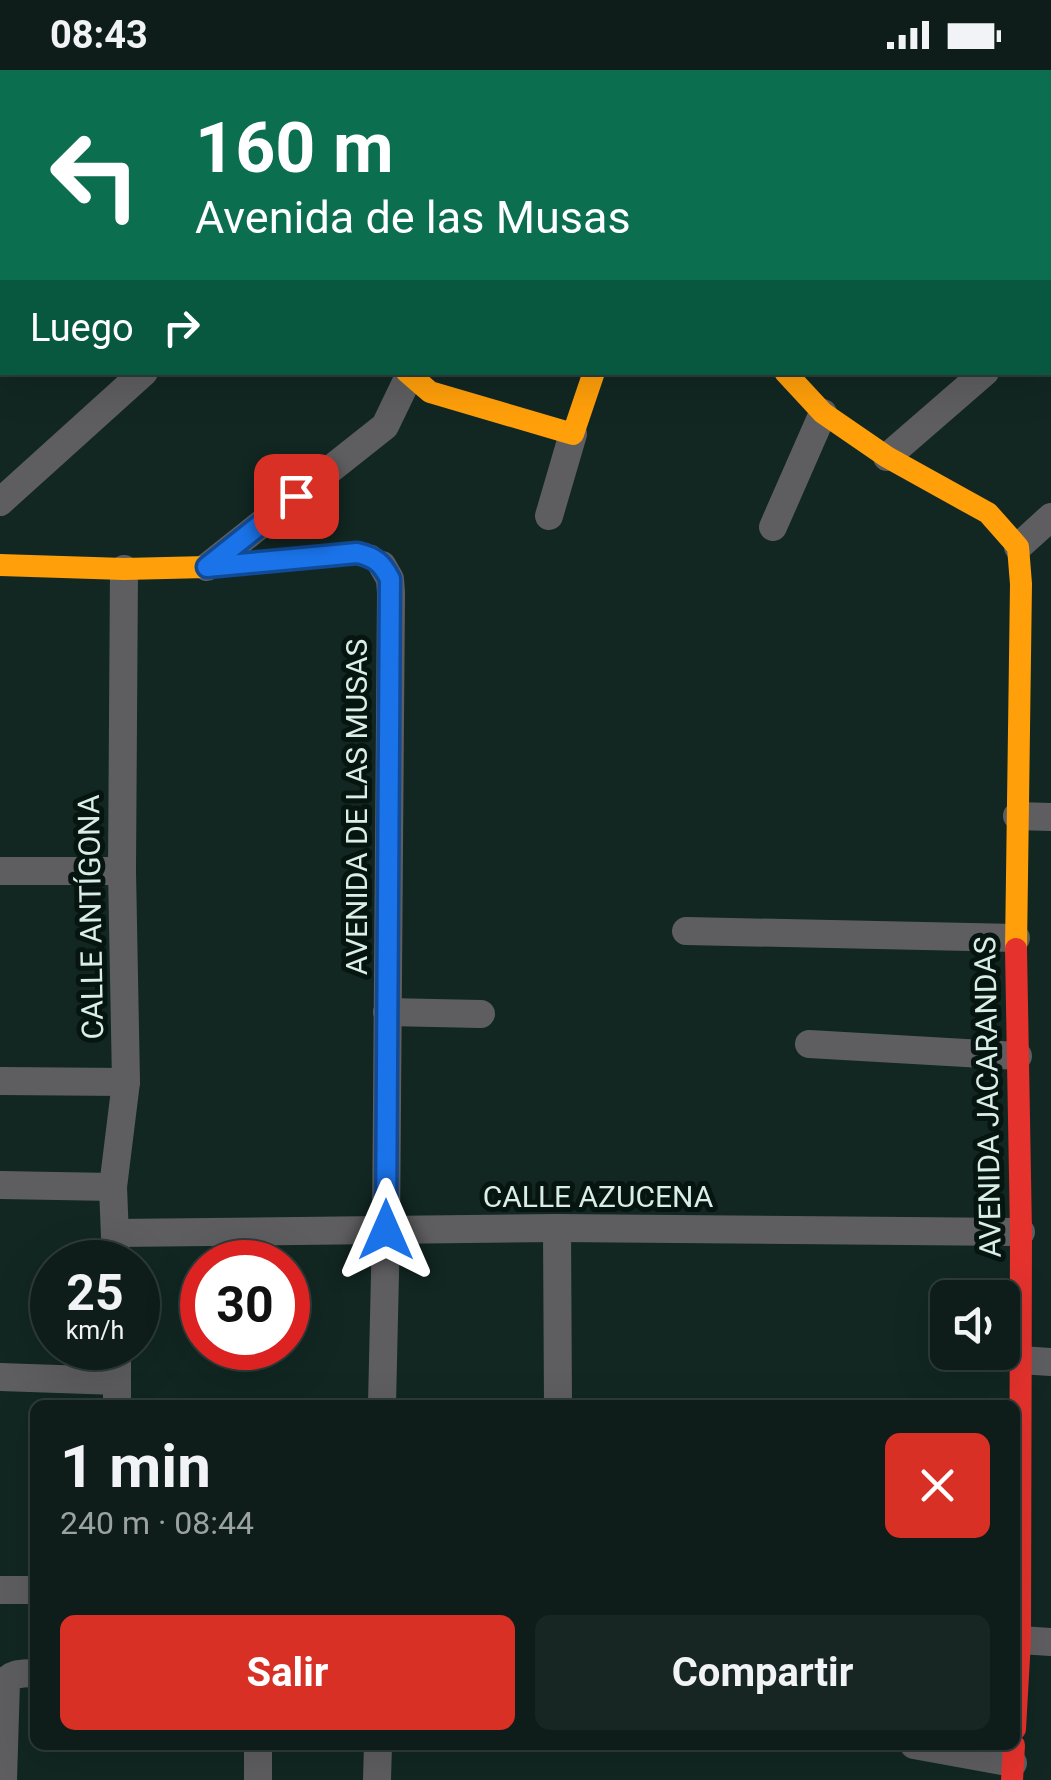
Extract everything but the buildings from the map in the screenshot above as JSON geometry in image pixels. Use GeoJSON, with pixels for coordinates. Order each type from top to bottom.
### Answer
{"type":"FeatureCollection","features":[{"type":"Feature","properties":{"kind":"street"},"geometry":{"type":"LineString","coordinates":[[0,502],[141,375]]}},
{"type":"Feature","properties":{"kind":"street"},"geometry":{"type":"LineString","coordinates":[[207,567],[385,426],[410,375]]}},
{"type":"Feature","properties":{"kind":"street"},"geometry":{"type":"LineString","coordinates":[[411,375],[430,392],[573,434]]}},
{"type":"Feature","properties":{"kind":"street"},"geometry":{"type":"LineString","coordinates":[[548,516],[593,375]]}},
{"type":"Feature","properties":{"kind":"street"},"geometry":{"type":"LineString","coordinates":[[788,375],[822,413],[887,457],[988,513],[1018,547],[1051,517]]}},
{"type":"Feature","properties":{"kind":"street"},"geometry":{"type":"LineString","coordinates":[[887,457],[981,375]]}},
{"type":"Feature","properties":{"kind":"street"},"geometry":{"type":"LineString","coordinates":[[772,527],[822,413]]}},
{"type":"Feature","properties":{"kind":"street","name":"AVENIDA JACARANDAS"},"geometry":{"type":"LineString","coordinates":[[1018,547],[1028,584],[1017,816],[1020,1360]]}},
{"type":"Feature","properties":{"kind":"street","name":"AVENIDA DE LAS MUSAS"},"geometry":{"type":"LineString","coordinates":[[0,565],[207,567],[357,553],[371,556],[390,579],[382,1400]]}},
{"type":"Feature","properties":{"kind":"street","name":"CALLE ANTÍGONA"},"geometry":{"type":"LineString","coordinates":[[116,1240],[113,1187],[126,1082],[122,871],[124,569]]}},
{"type":"Feature","properties":{"kind":"street"},"geometry":{"type":"LineString","coordinates":[[1017,816],[1051,817]]}},
{"type":"Feature","properties":{"kind":"street"},"geometry":{"type":"LineString","coordinates":[[0,871],[122,871]]}},
{"type":"Feature","properties":{"kind":"street"},"geometry":{"type":"LineString","coordinates":[[686,930],[1016,938]]}},
{"type":"Feature","properties":{"kind":"street"},"geometry":{"type":"LineString","coordinates":[[387,1012],[481,1014]]}},
{"type":"Feature","properties":{"kind":"street"},"geometry":{"type":"LineString","coordinates":[[809,1044],[1018,1056]]}},
{"type":"Feature","properties":{"kind":"street"},"geometry":{"type":"LineString","coordinates":[[0,1081],[126,1082]]}},
{"type":"Feature","properties":{"kind":"street"},"geometry":{"type":"LineString","coordinates":[[0,1186],[113,1187]]}},
{"type":"Feature","properties":{"kind":"street"},"geometry":{"type":"LineString","coordinates":[[557,1228],[558,1400]]}},
{"type":"Feature","properties":{"kind":"street","name":"CALLE AZUCENA"},"geometry":{"type":"LineString","coordinates":[[116,1233],[557,1228],[1021,1232]]}},
{"type":"Feature","properties":{"kind":"street"},"geometry":{"type":"LineString","coordinates":[[1020,1360],[1051,1362]]}},
{"type":"Feature","properties":{"kind":"street","name":"AVENIDA JACARANDAS"},"geometry":{"type":"LineString","coordinates":[[1019,1400],[1020,1370]]}},
{"type":"Feature","properties":{"kind":"street"},"geometry":{"type":"LineString","coordinates":[[0,1377],[117,1393]]}},
{"type":"Feature","properties":{"kind":"street"},"geometry":{"type":"LineString","coordinates":[[0,1590],[30,1590]]}},
{"type":"Feature","properties":{"kind":"street"},"geometry":{"type":"LineString","coordinates":[[1020,1640],[1051,1642]]}},
{"type":"Feature","properties":{"kind":"street"},"geometry":{"type":"LineString","coordinates":[[3,1780],[6,1682],[9,1677],[30,1674]]}},
{"type":"Feature","properties":{"kind":"street"},"geometry":{"type":"LineString","coordinates":[[258,1750],[258,1780]]}},
{"type":"Feature","properties":{"kind":"street"},"geometry":{"type":"LineString","coordinates":[[378,1750],[378,1780]]}},
{"type":"Feature","properties":{"kind":"street"},"geometry":{"type":"LineString","coordinates":[[942,1750],[1013,1763]]}},
{"type":"Feature","properties":{"kind":"traffic: slow"},"geometry":{"type":"LineString","coordinates":[[410,375],[430,392],[573,434],[593,375]]}},
{"type":"Feature","properties":{"kind":"traffic: slow"},"geometry":{"type":"LineString","coordinates":[[788,375],[823,413],[887,457],[988,513],[1018,547],[1021,584],[1016,949]]}},
{"type":"Feature","properties":{"kind":"traffic: slow"},"geometry":{"type":"LineString","coordinates":[[0,565],[207,567],[357,553],[371,556],[382,565]]}},
{"type":"Feature","properties":{"kind":"traffic: jam"},"geometry":{"type":"LineString","coordinates":[[1016,949],[1021,1232],[1020,1640]]}},
{"type":"Feature","properties":{"kind":"traffic: jam"},"geometry":{"type":"LineString","coordinates":[[1012,1780],[1014,1750]]}},
{"type":"Feature","properties":{"kind":"route"},"geometry":{"type":"LineString","coordinates":[[296,496],[207,567],[357,553],[371,556],[390,579],[386,1230]]}}]}
